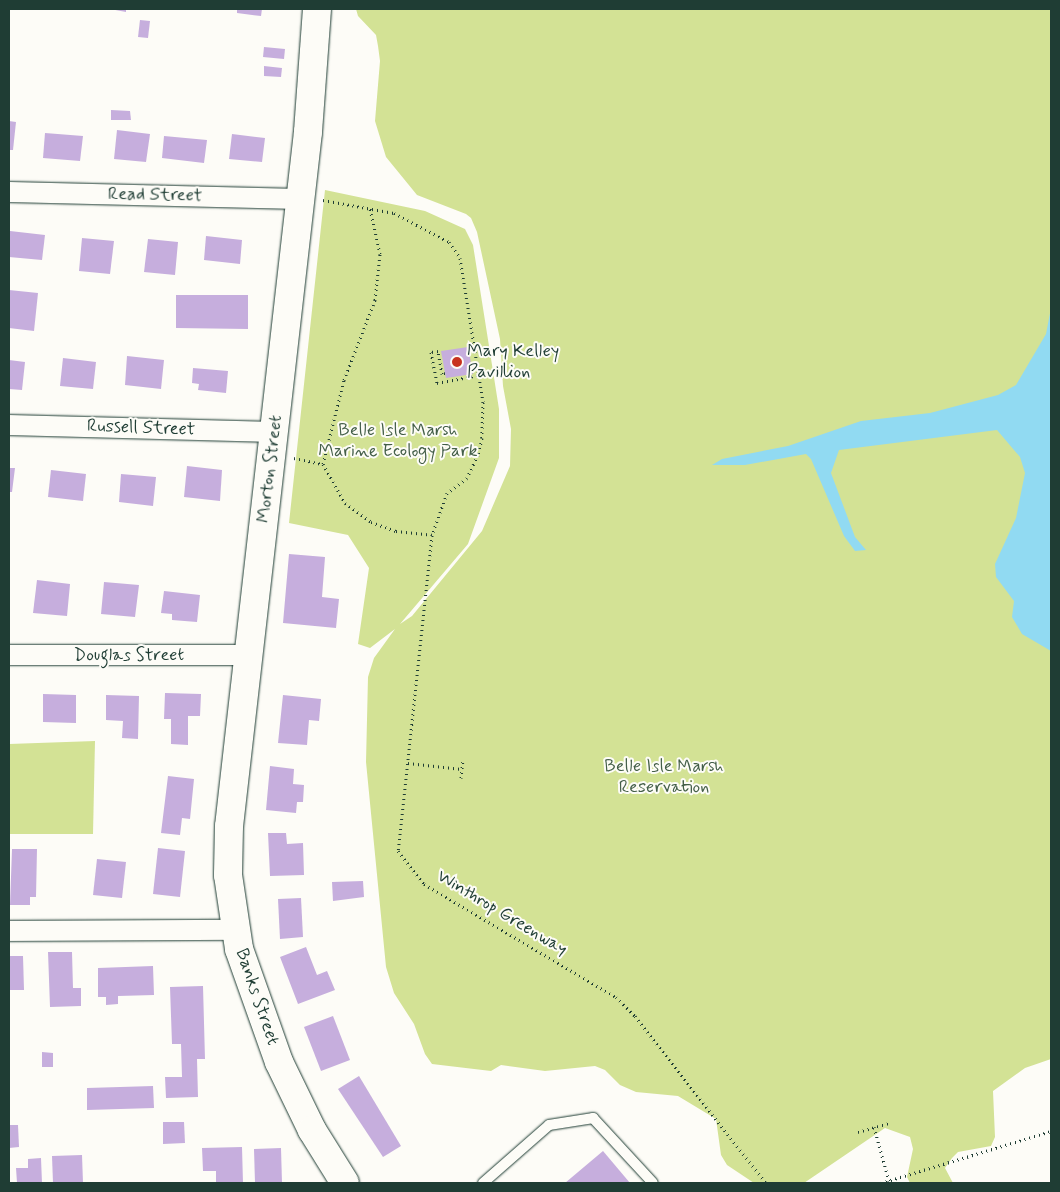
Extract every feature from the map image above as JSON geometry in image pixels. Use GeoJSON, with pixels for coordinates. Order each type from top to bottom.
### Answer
{"type":"FeatureCollection","features":[{"type":"Feature","properties":{"kind":"street","name":"Morton Street"},"geometry":{"type":"LineString","coordinates":[[234,930],[227,859],[300,199],[317,9]]}},
{"type":"Feature","properties":{"kind":"street","name":"Read Street"},"geometry":{"type":"LineString","coordinates":[[9,192],[300,199]]}},
{"type":"Feature","properties":{"kind":"street","name":"Russell Street"},"geometry":{"type":"LineString","coordinates":[[9,424],[273,443]]}},
{"type":"Feature","properties":{"kind":"street","name":"Douglas Street"},"geometry":{"type":"LineString","coordinates":[[9,655],[249,655]]}},
{"type":"Feature","properties":{"kind":"street","name":"Banks Street"},"geometry":{"type":"LineString","coordinates":[[9,931],[234,930],[244,968],[291,1089],[320,1146],[346,1183]]}},
{"type":"Feature","properties":{"kind":"lane"},"geometry":{"type":"LineString","coordinates":[[483,1183],[549,1125],[593,1118],[653,1183]]}},
{"type":"Feature","properties":{"kind":"path","name":"Winthrop Greenway"},"geometry":{"type":"LineString","coordinates":[[300,199],[394,213],[449,242],[460,258],[479,375],[484,415],[478,455],[467,478],[447,493],[432,535],[398,852],[424,884],[616,998],[635,1016],[766,1183]]}},
{"type":"Feature","properties":{"kind":"path"},"geometry":{"type":"LineString","coordinates":[[323,464],[344,380],[375,300],[380,254],[370,208]]}},
{"type":"Feature","properties":{"kind":"path"},"geometry":{"type":"LineString","coordinates":[[445,374],[442,374],[438,351],[431,352],[437,383],[479,375]]}},
{"type":"Feature","properties":{"kind":"path"},"geometry":{"type":"LineString","coordinates":[[273,443],[323,464],[345,503],[371,522],[396,530],[432,535]]}},
{"type":"Feature","properties":{"kind":"path"},"geometry":{"type":"LineString","coordinates":[[461,778],[464,760]]}},
{"type":"Feature","properties":{"kind":"path"},"geometry":{"type":"LineString","coordinates":[[408,763],[462,769]]}},
{"type":"Feature","properties":{"kind":"path"},"geometry":{"type":"LineString","coordinates":[[858,1132],[889,1123]]}},
{"type":"Feature","properties":{"kind":"path"},"geometry":{"type":"LineString","coordinates":[[874,1128],[890,1181]]}},
{"type":"Feature","properties":{"kind":"path"},"geometry":{"type":"LineString","coordinates":[[881,1183],[1031,1139],[1051,1131]]}},
{"type":"Feature","properties":{"kind":"path"},"geometry":{"type":"LineString","coordinates":[[1046,1134],[1051,1137]]}},
{"type":"Feature","properties":{"kind":"green space","name":"Belle Isle Marsh Reservation"},"geometry":{"type":"Polygon","coordinates":[[[356,9],[1051,9],[1051,1059],[1025,1068],[993,1091],[995,1137],[991,1146],[958,1152],[952,1158],[945,1168],[953,1183],[910,1183],[907,1177],[913,1149],[910,1137],[885,1128],[804,1183],[754,1183],[727,1165],[721,1155],[716,1119],[678,1096],[636,1092],[620,1085],[605,1070],[595,1066],[545,1071],[501,1065],[491,1071],[432,1064],[425,1054],[414,1024],[394,993],[386,967],[366,762],[368,677],[374,658],[395,629],[370,648],[358,644],[369,568],[348,535],[289,523],[325,190],[425,211],[465,229],[473,245],[499,409],[499,458],[468,544],[400,624],[412,616],[482,531],[510,466],[511,429],[503,386],[500,339],[477,232],[471,218],[466,214],[417,195],[386,157],[375,121],[380,61],[376,35],[358,16],[356,9]]]}},
{"type":"Feature","properties":{"kind":"green space"},"geometry":{"type":"Polygon","coordinates":[[[95,741],[93,834],[9,834],[9,744],[95,741]]]}},
{"type":"Feature","properties":{"kind":"water"},"geometry":{"type":"Polygon","coordinates":[[[1051,308],[1051,651],[1022,634],[1012,617],[1014,601],[996,577],[995,564],[1016,518],[1025,473],[1020,457],[997,430],[839,450],[831,473],[855,537],[866,550],[855,551],[844,536],[811,459],[806,454],[745,465],[712,465],[722,459],[788,446],[861,421],[930,413],[998,395],[1016,385],[1046,334],[1051,308]]]}},
{"type":"Feature","properties":{"kind":"building"},"geometry":{"type":"Polygon","coordinates":[[[110,9],[126,9],[126,12],[110,9]]]}},
{"type":"Feature","properties":{"kind":"building"},"geometry":{"type":"Polygon","coordinates":[[[237,9],[262,9],[261,16],[237,13],[237,9]]]}},
{"type":"Feature","properties":{"kind":"building"},"geometry":{"type":"Polygon","coordinates":[[[140,20],[150,21],[148,38],[138,37],[140,20]]]}},
{"type":"Feature","properties":{"kind":"building"},"geometry":{"type":"Polygon","coordinates":[[[264,47],[285,49],[284,59],[263,57],[264,47]]]}},
{"type":"Feature","properties":{"kind":"building"},"geometry":{"type":"Polygon","coordinates":[[[264,66],[282,68],[281,77],[264,76],[264,66]]]}},
{"type":"Feature","properties":{"kind":"building"},"geometry":{"type":"Polygon","coordinates":[[[111,110],[130,111],[131,120],[111,120],[111,110]]]}},
{"type":"Feature","properties":{"kind":"building"},"geometry":{"type":"Polygon","coordinates":[[[9,121],[16,122],[13,150],[9,150],[9,121]]]}},
{"type":"Feature","properties":{"kind":"building"},"geometry":{"type":"Polygon","coordinates":[[[117,130],[150,134],[146,162],[114,159],[117,130]]]}},
{"type":"Feature","properties":{"kind":"building"},"geometry":{"type":"Polygon","coordinates":[[[45,133],[83,136],[80,161],[43,158],[45,133]]]}},
{"type":"Feature","properties":{"kind":"building"},"geometry":{"type":"Polygon","coordinates":[[[232,134],[265,138],[262,162],[229,159],[232,134]]]}},
{"type":"Feature","properties":{"kind":"building"},"geometry":{"type":"Polygon","coordinates":[[[164,136],[207,140],[204,163],[162,158],[164,136]]]}},
{"type":"Feature","properties":{"kind":"building"},"geometry":{"type":"Polygon","coordinates":[[[10,231],[45,235],[42,260],[9,257],[10,231]]]}},
{"type":"Feature","properties":{"kind":"building"},"geometry":{"type":"Polygon","coordinates":[[[206,236],[242,240],[240,264],[204,260],[206,236]]]}},
{"type":"Feature","properties":{"kind":"building"},"geometry":{"type":"Polygon","coordinates":[[[82,238],[114,241],[110,274],[79,271],[82,238]]]}},
{"type":"Feature","properties":{"kind":"building"},"geometry":{"type":"Polygon","coordinates":[[[148,239],[178,242],[175,275],[144,272],[148,239]]]}},
{"type":"Feature","properties":{"kind":"building"},"geometry":{"type":"Polygon","coordinates":[[[9,290],[38,293],[34,331],[9,328],[9,290]]]}},
{"type":"Feature","properties":{"kind":"building"},"geometry":{"type":"Polygon","coordinates":[[[176,295],[248,295],[248,329],[176,328],[176,295]]]}},
{"type":"Feature","properties":{"kind":"building","name":"Mary Kelley Pavillion"},"geometry":{"type":"Polygon","coordinates":[[[468,347],[473,374],[446,378],[441,351],[468,347]]]}},
{"type":"Feature","properties":{"kind":"building"},"geometry":{"type":"Polygon","coordinates":[[[127,356],[164,360],[161,389],[125,385],[127,356]]]}},
{"type":"Feature","properties":{"kind":"building"},"geometry":{"type":"Polygon","coordinates":[[[63,358],[96,362],[93,389],[60,386],[63,358]]]}},
{"type":"Feature","properties":{"kind":"building"},"geometry":{"type":"Polygon","coordinates":[[[9,360],[25,362],[22,390],[9,389],[9,360]]]}},
{"type":"Feature","properties":{"kind":"building"},"geometry":{"type":"Polygon","coordinates":[[[193,368],[228,371],[226,393],[198,390],[199,384],[192,383],[193,368]]]}},
{"type":"Feature","properties":{"kind":"building"},"geometry":{"type":"Polygon","coordinates":[[[187,466],[222,470],[220,501],[184,497],[187,466]]]}},
{"type":"Feature","properties":{"kind":"building"},"geometry":{"type":"Polygon","coordinates":[[[9,468],[15,468],[12,492],[9,492],[9,468]]]}},
{"type":"Feature","properties":{"kind":"building"},"geometry":{"type":"Polygon","coordinates":[[[51,470],[86,474],[83,501],[48,497],[51,470]]]}},
{"type":"Feature","properties":{"kind":"building"},"geometry":{"type":"Polygon","coordinates":[[[121,474],[156,477],[153,506],[119,502],[121,474]]]}},
{"type":"Feature","properties":{"kind":"building"},"geometry":{"type":"Polygon","coordinates":[[[289,554],[325,557],[322,597],[339,599],[336,628],[283,623],[289,554]]]}},
{"type":"Feature","properties":{"kind":"building"},"geometry":{"type":"Polygon","coordinates":[[[37,580],[70,584],[67,616],[33,613],[37,580]]]}},
{"type":"Feature","properties":{"kind":"building"},"geometry":{"type":"Polygon","coordinates":[[[104,582],[139,585],[135,617],[101,614],[104,582]]]}},
{"type":"Feature","properties":{"kind":"building"},"geometry":{"type":"Polygon","coordinates":[[[164,591],[200,595],[197,622],[172,620],[172,614],[161,613],[164,591]]]}},
{"type":"Feature","properties":{"kind":"building"},"geometry":{"type":"Polygon","coordinates":[[[165,693],[201,694],[200,716],[188,716],[188,745],[171,744],[171,719],[164,719],[165,693]]]}},
{"type":"Feature","properties":{"kind":"building"},"geometry":{"type":"Polygon","coordinates":[[[43,694],[76,695],[76,723],[43,722],[43,694]]]}},
{"type":"Feature","properties":{"kind":"building"},"geometry":{"type":"Polygon","coordinates":[[[106,695],[139,696],[138,739],[122,738],[123,721],[106,720],[106,695]]]}},
{"type":"Feature","properties":{"kind":"building"},"geometry":{"type":"Polygon","coordinates":[[[283,695],[321,699],[319,721],[309,720],[307,745],[278,743],[283,695]]]}},
{"type":"Feature","properties":{"kind":"building"},"geometry":{"type":"Polygon","coordinates":[[[270,766],[294,769],[293,784],[304,785],[303,802],[297,802],[296,813],[266,810],[270,766]]]}},
{"type":"Feature","properties":{"kind":"building"},"geometry":{"type":"Polygon","coordinates":[[[168,776],[194,779],[190,819],[182,818],[180,835],[161,833],[168,776]]]}},
{"type":"Feature","properties":{"kind":"building"},"geometry":{"type":"Polygon","coordinates":[[[268,833],[286,833],[287,844],[303,843],[304,875],[270,876],[268,833]]]}},
{"type":"Feature","properties":{"kind":"building"},"geometry":{"type":"Polygon","coordinates":[[[158,848],[185,851],[180,897],[153,894],[158,848]]]}},
{"type":"Feature","properties":{"kind":"building"},"geometry":{"type":"Polygon","coordinates":[[[12,849],[37,849],[36,897],[30,897],[30,905],[10,905],[12,849]]]}},
{"type":"Feature","properties":{"kind":"building"},"geometry":{"type":"Polygon","coordinates":[[[97,859],[126,862],[122,898],[93,895],[97,859]]]}},
{"type":"Feature","properties":{"kind":"building"},"geometry":{"type":"Polygon","coordinates":[[[363,881],[364,897],[333,901],[332,882],[363,881]]]}},
{"type":"Feature","properties":{"kind":"building"},"geometry":{"type":"Polygon","coordinates":[[[301,898],[303,937],[280,939],[278,899],[301,898]]]}},
{"type":"Feature","properties":{"kind":"building"},"geometry":{"type":"Polygon","coordinates":[[[306,947],[317,975],[327,971],[335,990],[298,1004],[280,957],[306,947]]]}},
{"type":"Feature","properties":{"kind":"building"},"geometry":{"type":"Polygon","coordinates":[[[48,952],[72,952],[73,988],[81,988],[81,1006],[50,1007],[48,952]]]}},
{"type":"Feature","properties":{"kind":"building"},"geometry":{"type":"Polygon","coordinates":[[[9,956],[23,956],[24,990],[9,990],[9,956]]]}},
{"type":"Feature","properties":{"kind":"building"},"geometry":{"type":"Polygon","coordinates":[[[153,966],[154,995],[118,996],[118,1004],[106,1005],[106,997],[98,997],[98,968],[153,966]]]}},
{"type":"Feature","properties":{"kind":"building"},"geometry":{"type":"Polygon","coordinates":[[[203,986],[205,1059],[197,1059],[198,1097],[166,1098],[165,1077],[182,1077],[181,1044],[172,1044],[170,987],[203,986]]]}},
{"type":"Feature","properties":{"kind":"building"},"geometry":{"type":"Polygon","coordinates":[[[333,1016],[350,1060],[321,1071],[304,1027],[333,1016]]]}},
{"type":"Feature","properties":{"kind":"building"},"geometry":{"type":"Polygon","coordinates":[[[42,1052],[53,1053],[53,1067],[42,1067],[42,1052]]]}},
{"type":"Feature","properties":{"kind":"building"},"geometry":{"type":"Polygon","coordinates":[[[359,1076],[401,1146],[383,1157],[338,1089],[359,1076]]]}},
{"type":"Feature","properties":{"kind":"building"},"geometry":{"type":"Polygon","coordinates":[[[153,1086],[154,1108],[87,1110],[87,1088],[153,1086]]]}},
{"type":"Feature","properties":{"kind":"building"},"geometry":{"type":"Polygon","coordinates":[[[163,1122],[184,1122],[185,1143],[163,1144],[163,1122]]]}},
{"type":"Feature","properties":{"kind":"building"},"geometry":{"type":"Polygon","coordinates":[[[9,1125],[18,1125],[19,1147],[9,1148],[9,1125]]]}},
{"type":"Feature","properties":{"kind":"building"},"geometry":{"type":"Polygon","coordinates":[[[242,1147],[243,1183],[216,1183],[216,1171],[203,1171],[202,1148],[242,1147]]]}},
{"type":"Feature","properties":{"kind":"building"},"geometry":{"type":"Polygon","coordinates":[[[281,1148],[282,1183],[255,1183],[254,1149],[281,1148]]]}},
{"type":"Feature","properties":{"kind":"building"},"geometry":{"type":"Polygon","coordinates":[[[603,1151],[630,1183],[565,1183],[603,1151]]]}},
{"type":"Feature","properties":{"kind":"building"},"geometry":{"type":"Polygon","coordinates":[[[82,1155],[83,1183],[53,1183],[52,1156],[82,1155]]]}},
{"type":"Feature","properties":{"kind":"building"},"geometry":{"type":"Polygon","coordinates":[[[41,1158],[42,1183],[17,1183],[16,1168],[28,1168],[28,1159],[41,1158]]]}},
{"type":"Feature","properties":{"kind":"place","name":"Mary Kelley Pavillion"},"geometry":{"type":"Point","coordinates":[457,362]}},
{"type":"Feature","properties":{"kind":"park label","name":"Belle Isle Marsh Marine Ecology Park"},"geometry":{"type":"Point","coordinates":[398,441]}}]}
